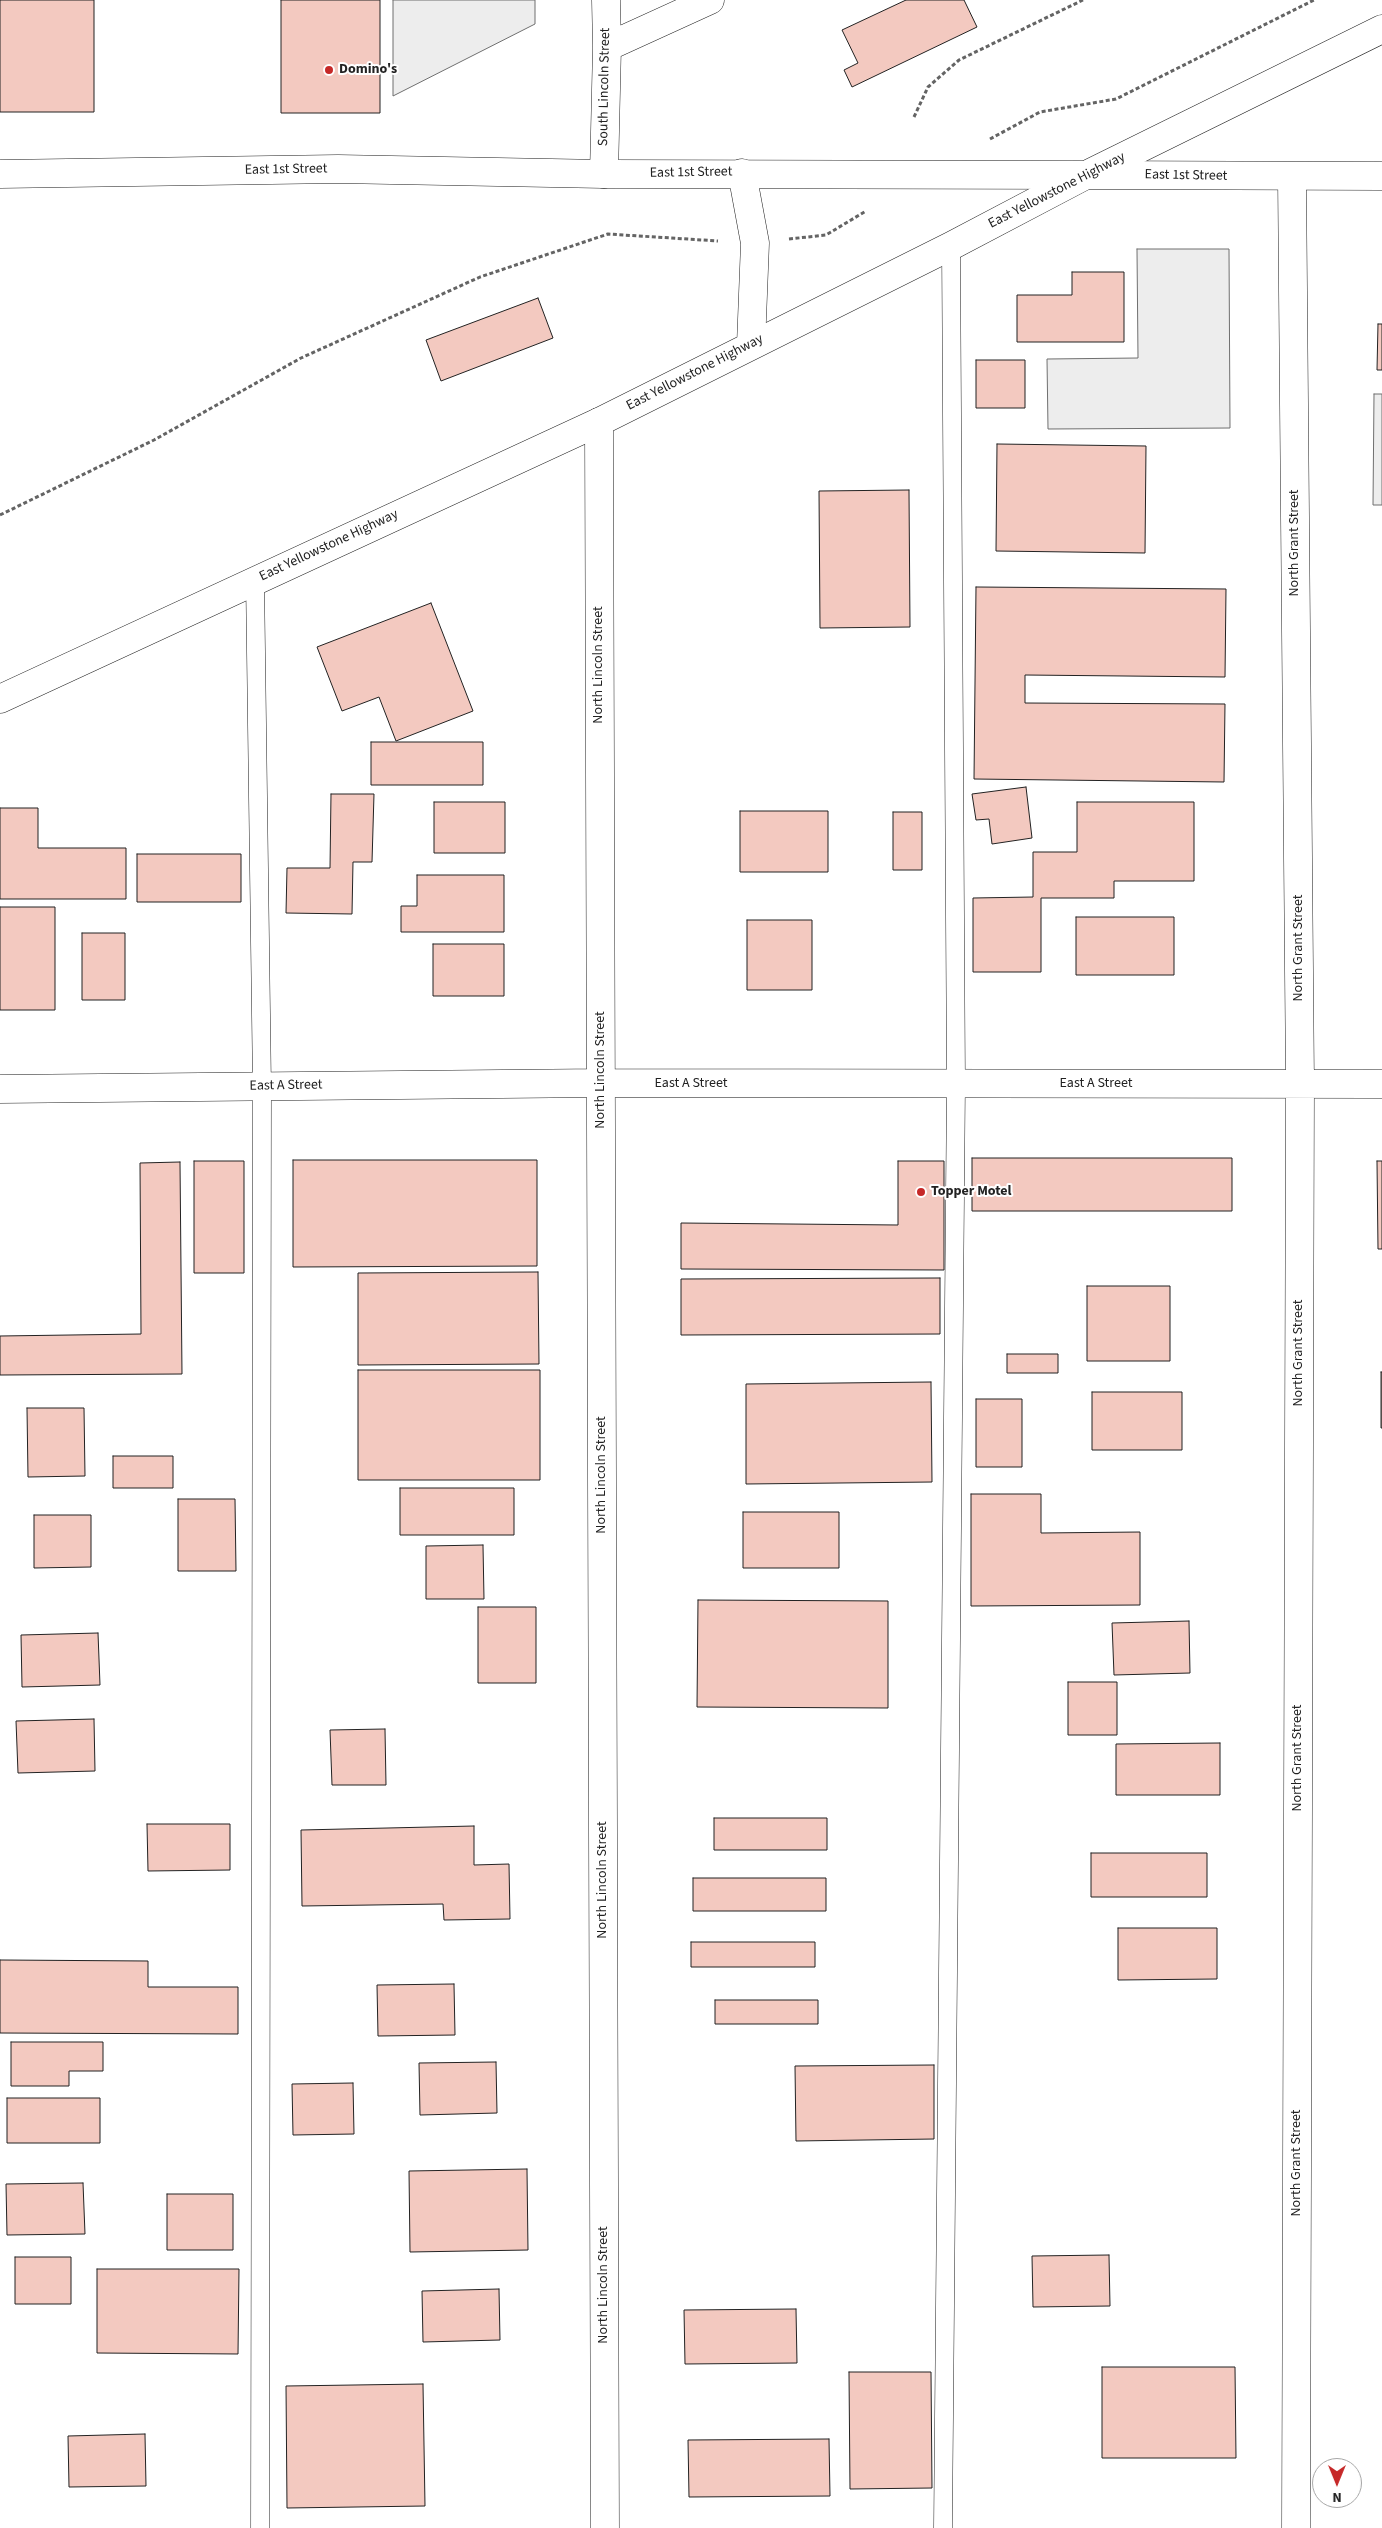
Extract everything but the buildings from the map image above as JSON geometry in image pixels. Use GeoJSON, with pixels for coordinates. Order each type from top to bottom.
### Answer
{"type":"FeatureCollection","features":[{"type":"Feature","properties":{"kind":"street","name":"South Lincoln Street"},"geometry":{"type":"LineString","coordinates":[[604,174],[607,47],[606,0]]}},
{"type":"Feature","properties":{"kind":"street"},"geometry":{"type":"LineString","coordinates":[[607,47],[710,0]]}},
{"type":"Feature","properties":{"kind":"street","name":"East Yellowstone Highway"},"geometry":{"type":"LineString","coordinates":[[0,699],[255,579],[599,422],[951,246],[1086,175],[1382,29]]}},
{"type":"Feature","properties":{"kind":"street","name":"East 1st Street"},"geometry":{"type":"LineString","coordinates":[[0,174],[338,169],[604,174],[1382,176]]}},
{"type":"Feature","properties":{"kind":"street"},"geometry":{"type":"LineString","coordinates":[[742,173],[755,243],[751,345]]}},
{"type":"Feature","properties":{"kind":"street","name":"North Grant Street"},"geometry":{"type":"LineString","coordinates":[[1292,177],[1300,1084],[1296,2528]]}},
{"type":"Feature","properties":{"kind":"street","name":"North Lincoln Street"},"geometry":{"type":"LineString","coordinates":[[599,422],[605,2528]]}},
{"type":"Feature","properties":{"kind":"street","name":"East A Street"},"geometry":{"type":"LineString","coordinates":[[0,1089],[601,1083],[1382,1084]]}},
{"type":"Feature","properties":{"kind":"lane"},"geometry":{"type":"LineString","coordinates":[[943,2528],[956,1084],[951,246]]}},
{"type":"Feature","properties":{"kind":"lane"},"geometry":{"type":"LineString","coordinates":[[255,579],[262,1087],[260,2528]]}},
{"type":"Feature","properties":{"kind":"path"},"geometry":{"type":"LineString","coordinates":[[914,117],[928,87],[959,60],[1083,0]]}},
{"type":"Feature","properties":{"kind":"path"},"geometry":{"type":"LineString","coordinates":[[0,516],[154,440],[310,354],[480,277],[608,234]]}},
{"type":"Feature","properties":{"kind":"shaded area"},"geometry":{"type":"Polygon","coordinates":[[[393,0],[535,0],[535,24],[393,96],[393,0]]]}},
{"type":"Feature","properties":{"kind":"shaded area"},"geometry":{"type":"Polygon","coordinates":[[[1137,249],[1229,249],[1230,428],[1048,429],[1047,359],[1138,358],[1137,249]]]}},
{"type":"Feature","properties":{"kind":"shaded area"},"geometry":{"type":"Polygon","coordinates":[[[1374,394],[1382,394],[1382,505],[1373,505],[1374,394]]]}},
{"type":"Feature","properties":{"kind":"place","name":"Domino's"},"geometry":{"type":"Point","coordinates":[329,70]}},
{"type":"Feature","properties":{"kind":"place","name":"Topper Motel"},"geometry":{"type":"Point","coordinates":[921,1192]}}]}
